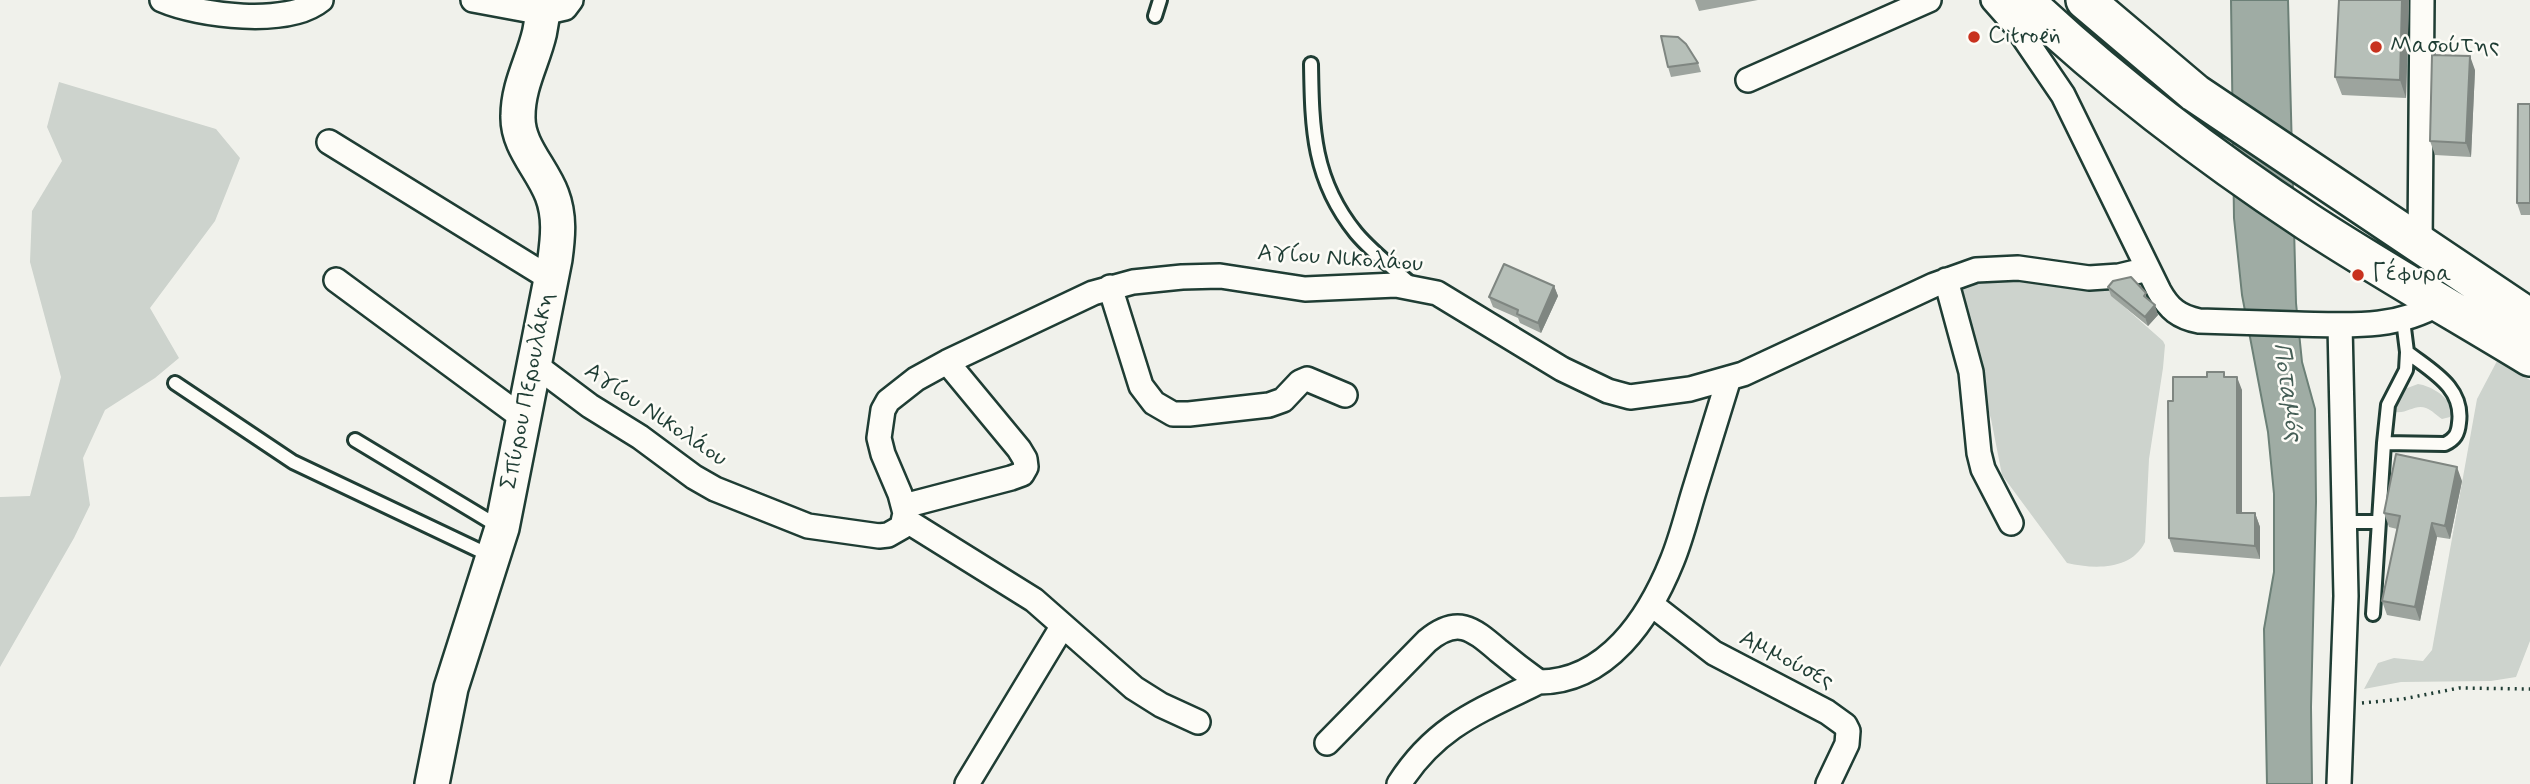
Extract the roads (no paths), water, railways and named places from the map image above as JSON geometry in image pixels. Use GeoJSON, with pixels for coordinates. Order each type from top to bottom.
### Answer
{"type":"FeatureCollection","features":[{"type":"Feature","properties":{"kind":"main road"},"geometry":{"type":"LineString","coordinates":[[2024,0],[2090,60],[2190,139],[2308,222],[2530,356]]}},
{"type":"Feature","properties":{"kind":"main road"},"geometry":{"type":"LineString","coordinates":[[2085,0],[2195,93],[2420,246],[2526,313]]}},
{"type":"Feature","properties":{"kind":"street"},"geometry":{"type":"LineString","coordinates":[[162,0],[178,7],[201,11],[254,16],[300,12],[321,0]]}},
{"type":"Feature","properties":{"kind":"street"},"geometry":{"type":"LineString","coordinates":[[473,0],[552,4]]}},
{"type":"Feature","properties":{"kind":"street"},"geometry":{"type":"LineString","coordinates":[[1748,80],[1929,0]]}},
{"type":"Feature","properties":{"kind":"street"},"geometry":{"type":"LineString","coordinates":[[1993,0],[2016,26],[2063,95],[2166,304],[2176,314],[2199,321],[2373,325],[2403,320],[2440,303]]}},
{"type":"Feature","properties":{"kind":"street"},"geometry":{"type":"LineString","coordinates":[[2110,0],[2123,12],[2166,67]]}},
{"type":"Feature","properties":{"kind":"street"},"geometry":{"type":"LineString","coordinates":[[2420,246],[2422,0]]}},
{"type":"Feature","properties":{"kind":"street","name":"Σπύρου Περουλάκη"},"geometry":{"type":"LineString","coordinates":[[432,784],[451,688],[498,543],[559,227],[552,195],[521,138],[517,118],[520,93],[552,4]]}},
{"type":"Feature","properties":{"kind":"street"},"geometry":{"type":"LineString","coordinates":[[329,142],[551,279]]}},
{"type":"Feature","properties":{"kind":"street","name":"Αγίου Νικολάου"},"geometry":{"type":"LineString","coordinates":[[534,364],[694,477],[759,508],[808,526],[879,536],[897,532],[902,527],[904,512],[880,447],[879,431],[883,410],[888,401],[900,390],[947,362],[1110,287],[1182,277],[1220,276],[1305,289],[1396,285],[1414,287],[1437,293],[1562,369],[1620,395],[1668,393],[1730,378],[1947,280],[1983,269],[2018,268],[2089,278],[2127,275],[2148,269]]}},
{"type":"Feature","properties":{"kind":"street"},"geometry":{"type":"LineString","coordinates":[[336,280],[523,418]]}},
{"type":"Feature","properties":{"kind":"street"},"geometry":{"type":"LineString","coordinates":[[1947,280],[1970,372],[1983,469],[2011,523]]}},
{"type":"Feature","properties":{"kind":"street"},"geometry":{"type":"LineString","coordinates":[[1110,287],[1141,386],[1154,403],[1173,414],[1269,405],[1283,400],[1300,382],[1307,379],[1345,395]]}},
{"type":"Feature","properties":{"kind":"street"},"geometry":{"type":"LineString","coordinates":[[2339,784],[2346,596],[2340,325]]}},
{"type":"Feature","properties":{"kind":"street"},"geometry":{"type":"LineString","coordinates":[[904,512],[1022,474],[1026,467],[1019,449],[947,362]]}},
{"type":"Feature","properties":{"kind":"street"},"geometry":{"type":"LineString","coordinates":[[1399,784],[1423,751],[1448,729],[1538,682],[1566,678],[1595,667],[1618,650],[1651,604],[1672,561],[1730,378]]}},
{"type":"Feature","properties":{"kind":"street"},"geometry":{"type":"LineString","coordinates":[[904,512],[1034,600],[1134,688],[1161,705],[1198,722]]}},
{"type":"Feature","properties":{"kind":"street","name":"Αμμούσες"},"geometry":{"type":"LineString","coordinates":[[1651,604],[1714,653],[1827,712],[1845,725],[1848,731],[1847,744],[1828,784]]}},
{"type":"Feature","properties":{"kind":"street"},"geometry":{"type":"LineString","coordinates":[[967,784],[1062,627]]}},
{"type":"Feature","properties":{"kind":"street"},"geometry":{"type":"LineString","coordinates":[[1327,743],[1427,641],[1449,627],[1462,627],[1478,633],[1538,682]]}},
{"type":"Feature","properties":{"kind":"lane"},"geometry":{"type":"LineString","coordinates":[[1155,16],[1160,0]]}},
{"type":"Feature","properties":{"kind":"lane"},"geometry":{"type":"LineString","coordinates":[[1311,64],[1312,124],[1325,181],[1339,210],[1358,235],[1414,287]]}},
{"type":"Feature","properties":{"kind":"lane"},"geometry":{"type":"LineString","coordinates":[[2374,614],[2388,405],[2406,370],[2403,320]]}},
{"type":"Feature","properties":{"kind":"lane"},"geometry":{"type":"LineString","coordinates":[[2384,443],[2445,444],[2457,435],[2459,403],[2455,394],[2448,385],[2407,352]]}},
{"type":"Feature","properties":{"kind":"lane"},"geometry":{"type":"LineString","coordinates":[[175,383],[293,462],[498,543]]}},
{"type":"Feature","properties":{"kind":"lane"},"geometry":{"type":"LineString","coordinates":[[355,440],[498,543]]}},
{"type":"Feature","properties":{"kind":"lane"},"geometry":{"type":"LineString","coordinates":[[2345,522],[2379,522]]}},
{"type":"Feature","properties":{"kind":"water","name":"Ποταμός"},"geometry":{"type":"Polygon","coordinates":[[[2231,0],[2288,0],[2296,303],[2302,362],[2315,409],[2312,784],[2267,784],[2264,629],[2274,572],[2274,494],[2268,432],[2242,295],[2234,218],[2231,0]]]}},
{"type":"Feature","properties":{"kind":"place","name":"Citroën"},"geometry":{"type":"Point","coordinates":[1974,37]}},
{"type":"Feature","properties":{"kind":"place","name":"Μασούτης"},"geometry":{"type":"Point","coordinates":[2376,47]}},
{"type":"Feature","properties":{"kind":"place","name":"Γέφυρα"},"geometry":{"type":"Point","coordinates":[2358,275]}}]}
